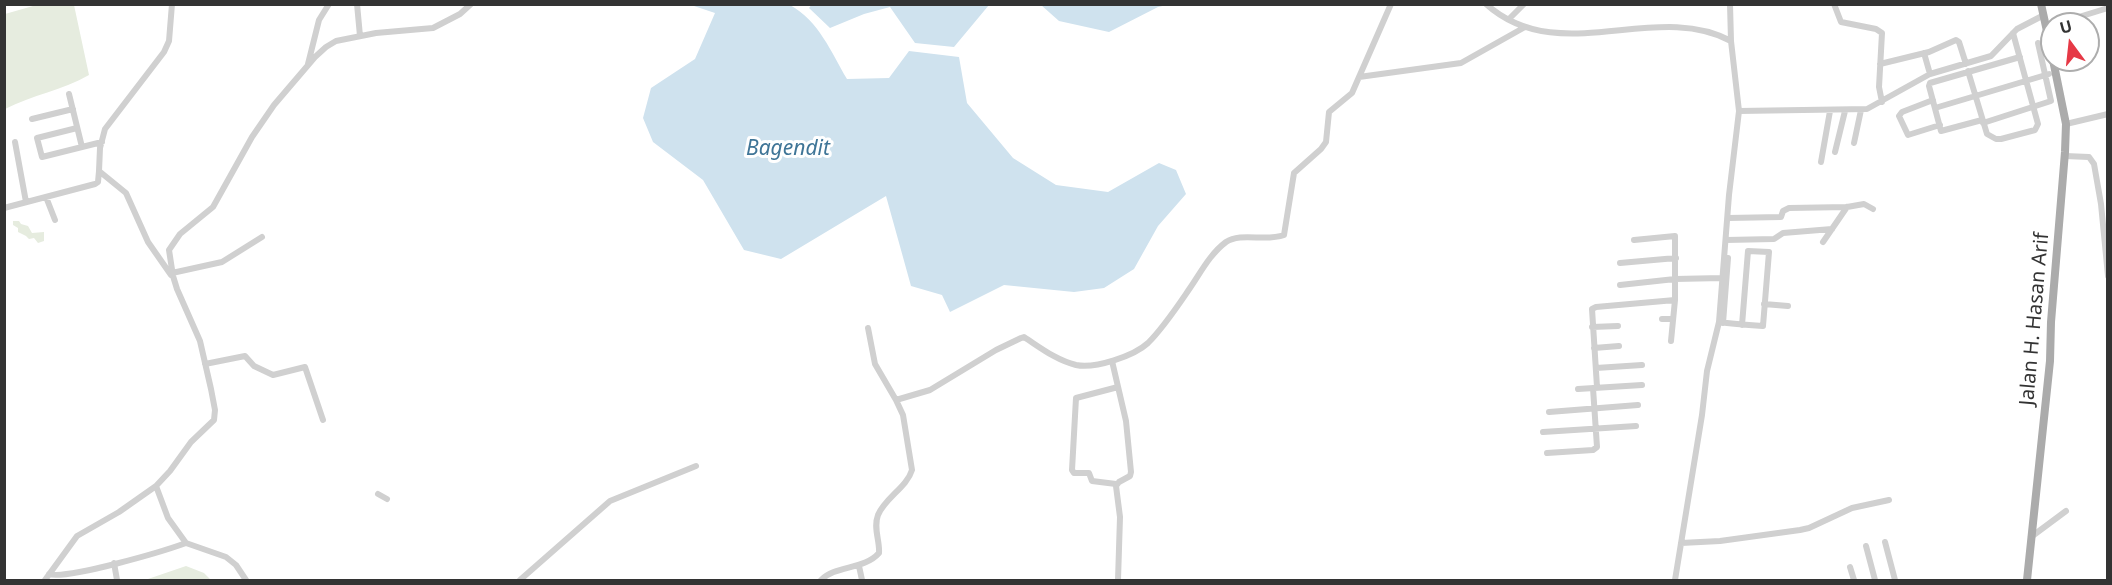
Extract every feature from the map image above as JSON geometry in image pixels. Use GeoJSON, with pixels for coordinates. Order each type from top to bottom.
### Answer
{"type":"FeatureCollection","features":[{"type":"Feature","properties":{"kind":"main road","name":"Jalan H. Hasan Arif"},"geometry":{"type":"LineString","coordinates":[[2027,580],[2030,570],[2031,537],[2050,362],[2050,322],[2065,154],[2066,124],[2056,72]]}},
{"type":"Feature","properties":{"kind":"street"},"geometry":{"type":"LineString","coordinates":[[4,208],[98,182],[105,129],[166,50],[170,36],[171,4]]}},
{"type":"Feature","properties":{"kind":"street"},"geometry":{"type":"LineString","coordinates":[[308,65],[319,20],[329,4]]}},
{"type":"Feature","properties":{"kind":"street"},"geometry":{"type":"LineString","coordinates":[[357,4],[358,36]]}},
{"type":"Feature","properties":{"kind":"street"},"geometry":{"type":"LineString","coordinates":[[172,275],[170,247],[180,234],[213,207],[252,137],[274,105],[321,52],[336,41],[358,36],[434,28],[460,14],[471,4]]}},
{"type":"Feature","properties":{"kind":"street"},"geometry":{"type":"LineString","coordinates":[[896,400],[930,390],[996,350],[1024,337],[1053,356],[1074,364],[1083,366],[1112,361],[1147,344],[1171,316],[1211,256],[1227,242],[1239,237],[1268,238],[1284,235],[1294,173],[1324,145],[1328,137],[1329,112],[1348,98],[1391,4]]}},
{"type":"Feature","properties":{"kind":"street"},"geometry":{"type":"LineString","coordinates":[[1486,4],[1525,27],[1555,34],[1588,33],[1627,27],[1699,28],[1713,31],[1731,41]]}},
{"type":"Feature","properties":{"kind":"street"},"geometry":{"type":"LineString","coordinates":[[1509,19],[1524,4]]}},
{"type":"Feature","properties":{"kind":"street"},"geometry":{"type":"LineString","coordinates":[[1721,323],[1722,278],[1739,111],[1731,41],[1730,4]]}},
{"type":"Feature","properties":{"kind":"street"},"geometry":{"type":"LineString","coordinates":[[1834,4],[1841,22],[1876,29],[1882,33],[1879,87],[1881,102]]}},
{"type":"Feature","properties":{"kind":"street"},"geometry":{"type":"LineString","coordinates":[[2038,43],[2052,100],[2034,108],[1941,131],[1929,86],[1930,82],[1991,56],[2013,33],[2040,17]]}},
{"type":"Feature","properties":{"kind":"street"},"geometry":{"type":"LineString","coordinates":[[1359,77],[1461,63],[1525,27]]}},
{"type":"Feature","properties":{"kind":"street"},"geometry":{"type":"LineString","coordinates":[[1880,64],[1924,53],[1956,40],[1959,42],[1987,134],[1996,139],[2036,130],[2038,124],[2013,33]]}},
{"type":"Feature","properties":{"kind":"street"},"geometry":{"type":"LineString","coordinates":[[311,49],[321,52]]}},
{"type":"Feature","properties":{"kind":"street"},"geometry":{"type":"LineString","coordinates":[[1924,53],[1930,74]]}},
{"type":"Feature","properties":{"kind":"street"},"geometry":{"type":"LineString","coordinates":[[1739,111],[1861,110],[1881,102],[1930,74],[2020,57]]}},
{"type":"Feature","properties":{"kind":"street"},"geometry":{"type":"LineString","coordinates":[[1935,108],[1975,94],[2056,72]]}},
{"type":"Feature","properties":{"kind":"street"},"geometry":{"type":"LineString","coordinates":[[69,94],[82,147]]}},
{"type":"Feature","properties":{"kind":"street"},"geometry":{"type":"LineString","coordinates":[[1933,100],[1902,112],[1899,116],[1908,135],[1940,125]]}},
{"type":"Feature","properties":{"kind":"street"},"geometry":{"type":"LineString","coordinates":[[32,119],[73,109]]}},
{"type":"Feature","properties":{"kind":"street"},"geometry":{"type":"LineString","coordinates":[[1854,143],[1861,110]]}},
{"type":"Feature","properties":{"kind":"street"},"geometry":{"type":"LineString","coordinates":[[1821,162],[1830,111]]}},
{"type":"Feature","properties":{"kind":"street"},"geometry":{"type":"LineString","coordinates":[[1835,153],[1845,111]]}},
{"type":"Feature","properties":{"kind":"street"},"geometry":{"type":"LineString","coordinates":[[2066,124],[2108,114]]}},
{"type":"Feature","properties":{"kind":"street"},"geometry":{"type":"LineString","coordinates":[[77,128],[37,138],[42,157],[102,142]]}},
{"type":"Feature","properties":{"kind":"street"},"geometry":{"type":"LineString","coordinates":[[15,142],[26,202]]}},
{"type":"Feature","properties":{"kind":"street"},"geometry":{"type":"LineString","coordinates":[[2065,154],[2089,157],[2094,164],[2101,204],[2108,276]]}},
{"type":"Feature","properties":{"kind":"street"},"geometry":{"type":"LineString","coordinates":[[47,577],[77,536],[119,512],[156,486],[191,442],[214,420],[215,410],[200,341],[172,275],[148,242],[126,194],[101,172]]}},
{"type":"Feature","properties":{"kind":"street"},"geometry":{"type":"LineString","coordinates":[[45,197],[55,220]]}},
{"type":"Feature","properties":{"kind":"street"},"geometry":{"type":"LineString","coordinates":[[1823,242],[1847,207]]}},
{"type":"Feature","properties":{"kind":"street"},"geometry":{"type":"LineString","coordinates":[[1783,233],[1781,217],[1789,208],[1870,207]]}},
{"type":"Feature","properties":{"kind":"street"},"geometry":{"type":"LineString","coordinates":[[1728,218],[1781,217]]}},
{"type":"Feature","properties":{"kind":"street"},"geometry":{"type":"LineString","coordinates":[[1726,243],[1774,239],[1783,233],[1832,230]]}},
{"type":"Feature","properties":{"kind":"street"},"geometry":{"type":"LineString","coordinates":[[1634,240],[1675,236],[1675,300],[1671,341]]}},
{"type":"Feature","properties":{"kind":"street"},"geometry":{"type":"LineString","coordinates":[[172,275],[222,262],[262,237]]}},
{"type":"Feature","properties":{"kind":"street"},"geometry":{"type":"LineString","coordinates":[[1675,580],[1704,392],[1721,323],[1729,247],[1726,243]]}},
{"type":"Feature","properties":{"kind":"street"},"geometry":{"type":"LineString","coordinates":[[1721,323],[1742,325],[1763,326],[1769,252],[1748,251],[1742,325]]}},
{"type":"Feature","properties":{"kind":"street"},"geometry":{"type":"LineString","coordinates":[[1620,263],[1676,258]]}},
{"type":"Feature","properties":{"kind":"street"},"geometry":{"type":"LineString","coordinates":[[1620,285],[1675,279],[1722,278]]}},
{"type":"Feature","properties":{"kind":"street"},"geometry":{"type":"LineString","coordinates":[[1546,453],[1597,447],[1594,408],[1596,368],[1591,311],[1593,308],[1675,300]]}},
{"type":"Feature","properties":{"kind":"street"},"geometry":{"type":"LineString","coordinates":[[1764,304],[1788,306]]}},
{"type":"Feature","properties":{"kind":"street"},"geometry":{"type":"LineString","coordinates":[[1662,319],[1673,319]]}},
{"type":"Feature","properties":{"kind":"street"},"geometry":{"type":"LineString","coordinates":[[1592,327],[1618,326]]}},
{"type":"Feature","properties":{"kind":"street"},"geometry":{"type":"LineString","coordinates":[[821,580],[846,568],[859,566],[879,553],[877,531],[879,514],[911,473],[903,415],[875,364],[868,328]]}},
{"type":"Feature","properties":{"kind":"street"},"geometry":{"type":"LineString","coordinates":[[1594,348],[1619,346]]}},
{"type":"Feature","properties":{"kind":"street"},"geometry":{"type":"LineString","coordinates":[[206,364],[245,356],[254,366],[273,375],[305,367],[323,420]]}},
{"type":"Feature","properties":{"kind":"street"},"geometry":{"type":"LineString","coordinates":[[1112,361],[1118,387],[1126,422],[1131,472],[1130,476],[1116,484],[1092,481],[1089,473],[1074,473],[1072,470],[1076,398],[1118,387]]}},
{"type":"Feature","properties":{"kind":"street"},"geometry":{"type":"LineString","coordinates":[[1596,368],[1642,365]]}},
{"type":"Feature","properties":{"kind":"street"},"geometry":{"type":"LineString","coordinates":[[1578,389],[1642,385]]}},
{"type":"Feature","properties":{"kind":"street"},"geometry":{"type":"LineString","coordinates":[[1549,412],[1638,405]]}},
{"type":"Feature","properties":{"kind":"street"},"geometry":{"type":"LineString","coordinates":[[1543,432],[1636,426]]}},
{"type":"Feature","properties":{"kind":"street"},"geometry":{"type":"LineString","coordinates":[[520,580],[610,501],[696,466]]}},
{"type":"Feature","properties":{"kind":"street"},"geometry":{"type":"LineString","coordinates":[[1116,484],[1120,517],[1118,580]]}},
{"type":"Feature","properties":{"kind":"street"},"geometry":{"type":"LineString","coordinates":[[156,486],[168,518],[186,543]]}},
{"type":"Feature","properties":{"kind":"street"},"geometry":{"type":"LineString","coordinates":[[1681,543],[1720,542],[1800,530],[1852,508],[1889,500]]}},
{"type":"Feature","properties":{"kind":"street"},"geometry":{"type":"LineString","coordinates":[[2031,537],[2066,511]]}},
{"type":"Feature","properties":{"kind":"street"},"geometry":{"type":"LineString","coordinates":[[1885,542],[1895,580]]}},
{"type":"Feature","properties":{"kind":"street"},"geometry":{"type":"LineString","coordinates":[[47,577],[75,573],[186,543],[226,557],[236,565],[246,580]]}},
{"type":"Feature","properties":{"kind":"street"},"geometry":{"type":"LineString","coordinates":[[1866,546],[1875,580]]}},
{"type":"Feature","properties":{"kind":"street"},"geometry":{"type":"LineString","coordinates":[[114,563],[117,580]]}},
{"type":"Feature","properties":{"kind":"street"},"geometry":{"type":"LineString","coordinates":[[859,566],[862,580]]}},
{"type":"Feature","properties":{"kind":"street"},"geometry":{"type":"LineString","coordinates":[[1850,567],[1854,580]]}},
{"type":"Feature","properties":{"kind":"shaded area"},"geometry":{"type":"Polygon","coordinates":[[[40,4],[74,5],[89,75],[5,109],[5,14],[40,4]]]}},
{"type":"Feature","properties":{"kind":"shaded area"},"geometry":{"type":"Polygon","coordinates":[[[13,221],[19,221],[28,226],[32,233],[44,232],[44,241],[38,243],[34,238],[29,239],[18,232],[13,221]]]}},
{"type":"Feature","properties":{"kind":"shaded area"},"geometry":{"type":"Polygon","coordinates":[[[186,566],[204,573],[211,580],[145,580],[186,566]]]}},
{"type":"Feature","properties":{"kind":"water"},"geometry":{"type":"Polygon","coordinates":[[[812,4],[989,5],[954,47],[915,43],[890,7],[864,14],[830,28],[809,8],[812,4]]]}},
{"type":"Feature","properties":{"kind":"water","name":"Bagendit"},"geometry":{"type":"Polygon","coordinates":[[[691,5],[790,5],[817,28],[847,79],[889,78],[909,51],[959,57],[967,103],[1013,158],[1056,185],[1108,192],[1159,163],[1176,170],[1186,194],[1158,226],[1134,269],[1104,288],[1074,292],[1004,285],[950,312],[942,295],[911,286],[886,196],[781,259],[744,250],[703,180],[653,142],[643,118],[651,88],[695,59],[715,13],[691,5]]]}},
{"type":"Feature","properties":{"kind":"water"},"geometry":{"type":"Polygon","coordinates":[[[1041,5],[1167,5],[1158,7],[1109,32],[1059,21],[1041,5]]]}}]}
